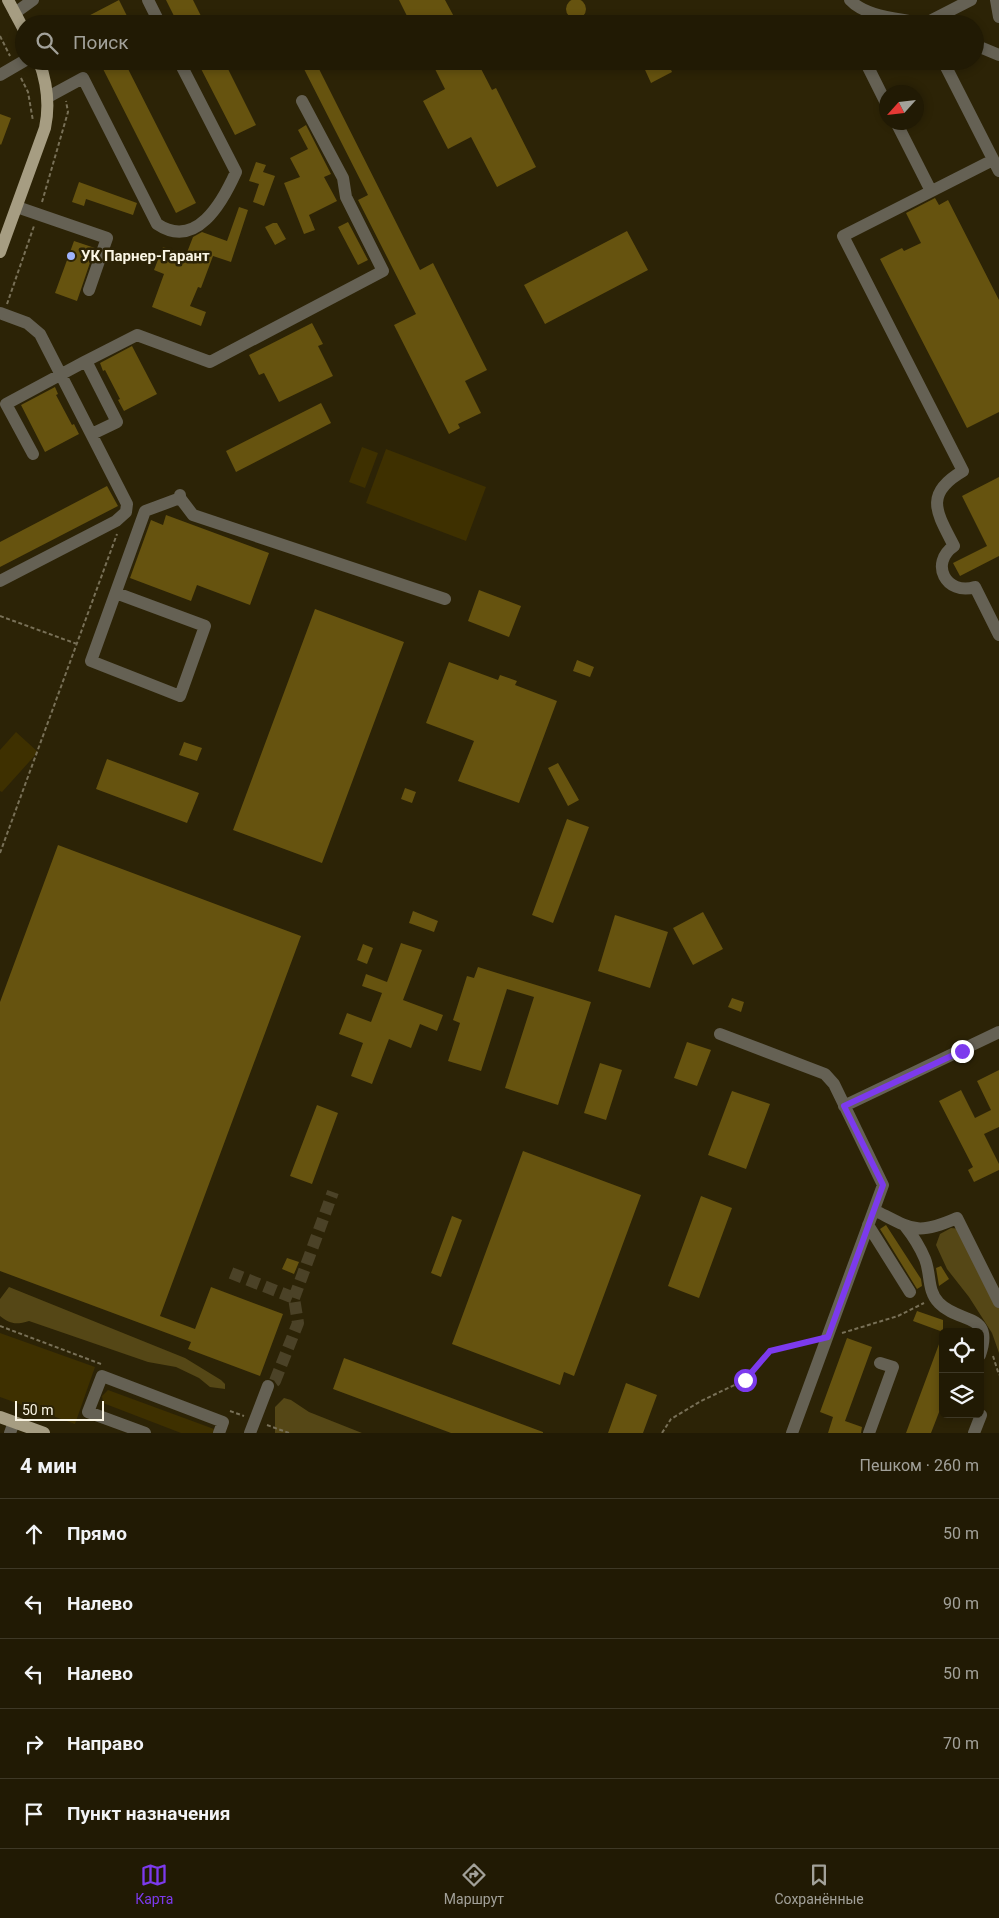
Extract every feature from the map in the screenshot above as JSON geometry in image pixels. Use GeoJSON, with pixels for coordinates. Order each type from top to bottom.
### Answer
{"type":"FeatureCollection","features":[{"type":"Feature","properties":{"kind":"main road"},"geometry":{"type":"LineString","coordinates":[[8,0],[15,13]]}},
{"type":"Feature","properties":{"kind":"main road"},"geometry":{"type":"LineString","coordinates":[[0,252],[45,128],[49,112],[45,77],[42,70]]}},
{"type":"Feature","properties":{"kind":"main road"},"geometry":{"type":"LineString","coordinates":[[0,1417],[12,1428],[44,1433]]}},
{"type":"Feature","properties":{"kind":"street"},"geometry":{"type":"LineString","coordinates":[[15,13],[33,0]]}},
{"type":"Feature","properties":{"kind":"street"},"geometry":{"type":"LineString","coordinates":[[148,0],[156,15]]}},
{"type":"Feature","properties":{"kind":"street"},"geometry":{"type":"LineString","coordinates":[[850,0],[857,7],[876,15]]}},
{"type":"Feature","properties":{"kind":"street"},"geometry":{"type":"LineString","coordinates":[[942,15],[971,0]]}},
{"type":"Feature","properties":{"kind":"street"},"geometry":{"type":"LineString","coordinates":[[996,0],[999,17]]}},
{"type":"Feature","properties":{"kind":"street"},"geometry":{"type":"LineString","coordinates":[[984,49],[999,55]]}},
{"type":"Feature","properties":{"kind":"street"},"geometry":{"type":"LineString","coordinates":[[0,75],[15,67]]}},
{"type":"Feature","properties":{"kind":"street"},"geometry":{"type":"LineString","coordinates":[[48,97],[83,78],[157,224],[166,230],[180,232],[199,225],[212,214],[225,196],[236,172],[184,70]]}},
{"type":"Feature","properties":{"kind":"street"},"geometry":{"type":"LineString","coordinates":[[870,70],[879,89]]}},
{"type":"Feature","properties":{"kind":"street"},"geometry":{"type":"LineString","coordinates":[[948,70],[996,165],[931,191],[843,236],[963,471],[950,479],[942,488],[937,501],[937,513],[954,546],[944,554],[941,567],[942,574],[955,588],[975,587],[999,634]]}},
{"type":"Feature","properties":{"kind":"street"},"geometry":{"type":"LineString","coordinates":[[32,454],[3,402],[61,375],[137,335],[210,362],[383,271],[346,198],[343,178],[302,101]]}},
{"type":"Feature","properties":{"kind":"street"},"geometry":{"type":"LineString","coordinates":[[900,130],[931,191]]}},
{"type":"Feature","properties":{"kind":"street"},"geometry":{"type":"LineString","coordinates":[[17,207],[106,238],[89,290]]}},
{"type":"Feature","properties":{"kind":"street"},"geometry":{"type":"LineString","coordinates":[[0,581],[116,521],[126,512],[127,504],[40,334],[27,323],[2,314]]}},
{"type":"Feature","properties":{"kind":"street"},"geometry":{"type":"LineString","coordinates":[[86,362],[117,422],[92,434]]}},
{"type":"Feature","properties":{"kind":"street"},"geometry":{"type":"LineString","coordinates":[[116,593],[205,626],[180,696],[90,661],[145,511],[180,496],[193,515],[445,600]]}},
{"type":"Feature","properties":{"kind":"street"},"geometry":{"type":"LineString","coordinates":[[844,1106],[999,1032]]}},
{"type":"Feature","properties":{"kind":"street"},"geometry":{"type":"LineString","coordinates":[[720,1034],[825,1074],[834,1084],[883,1185],[792,1433]]}},
{"type":"Feature","properties":{"kind":"street"},"geometry":{"type":"LineString","coordinates":[[874,1210],[906,1226],[922,1230],[937,1227],[957,1218],[999,1302]]}},
{"type":"Feature","properties":{"kind":"street"},"geometry":{"type":"LineString","coordinates":[[868,1225],[910,1292]]}},
{"type":"Feature","properties":{"kind":"street"},"geometry":{"type":"LineString","coordinates":[[906,1226],[926,1262],[927,1276],[935,1297],[947,1309],[977,1322],[982,1328]]}},
{"type":"Feature","properties":{"kind":"street"},"geometry":{"type":"LineString","coordinates":[[869,1433],[893,1368],[880,1363]]}},
{"type":"Feature","properties":{"kind":"street"},"geometry":{"type":"LineString","coordinates":[[145,1433],[88,1412],[102,1376],[223,1422],[219,1433]]}},
{"type":"Feature","properties":{"kind":"street"},"geometry":{"type":"LineString","coordinates":[[250,1433],[268,1386]]}},
{"type":"Feature","properties":{"kind":"street"},"geometry":{"type":"LineString","coordinates":[[974,1433],[980,1418]]}},
{"type":"Feature","properties":{"kind":"path"},"geometry":{"type":"LineString","coordinates":[[0,36],[15,57]]}},
{"type":"Feature","properties":{"kind":"path"},"geometry":{"type":"LineString","coordinates":[[22,70],[34,125]]}},
{"type":"Feature","properties":{"kind":"path"},"geometry":{"type":"LineString","coordinates":[[2,314],[38,214],[68,112],[63,88]]}},
{"type":"Feature","properties":{"kind":"path"},"geometry":{"type":"LineString","coordinates":[[0,853],[126,512]]}},
{"type":"Feature","properties":{"kind":"path"},"geometry":{"type":"LineString","coordinates":[[0,616],[77,644]]}},
{"type":"Feature","properties":{"kind":"path"},"geometry":{"type":"LineString","coordinates":[[662,1433],[671,1419],[701,1401],[745,1380],[770,1351],[828,1337],[898,1316],[935,1297]]}},
{"type":"Feature","properties":{"kind":"path"},"geometry":{"type":"LineString","coordinates":[[984,1350],[992,1354],[999,1376]]}},
{"type":"Feature","properties":{"kind":"path"},"geometry":{"type":"LineString","coordinates":[[255,1420],[289,1433]]}},
{"type":"Feature","properties":{"kind":"shaded area"},"geometry":{"type":"Polygon","coordinates":[[[362,447],[378,453],[365,488],[349,482],[362,447]]]}},
{"type":"Feature","properties":{"kind":"shaded area"},"geometry":{"type":"Polygon","coordinates":[[[386,449],[486,487],[466,541],[366,503],[386,449]]]}},
{"type":"Feature","properties":{"kind":"shaded area"},"geometry":{"type":"Polygon","coordinates":[[[16,732],[38,752],[2,792],[0,791],[0,750],[16,732]]]}},
{"type":"Feature","properties":{"kind":"shaded area"},"geometry":{"type":"Polygon","coordinates":[[[951,1228],[961,1229],[999,1305],[999,1353],[992,1333],[969,1297],[947,1269],[936,1245],[940,1234],[951,1228]]]}},
{"type":"Feature","properties":{"kind":"shaded area"},"geometry":{"type":"Polygon","coordinates":[[[9,1287],[185,1358],[221,1380],[225,1384],[225,1389],[210,1387],[199,1378],[176,1367],[148,1362],[29,1321],[13,1323],[7,1321],[0,1316],[0,1299],[9,1287]]]}},
{"type":"Feature","properties":{"kind":"shaded area"},"geometry":{"type":"Polygon","coordinates":[[[0,1333],[95,1367],[75,1424],[0,1397],[0,1333]]]}},
{"type":"Feature","properties":{"kind":"shaded area"},"geometry":{"type":"Polygon","coordinates":[[[108,1390],[214,1429],[217,1433],[181,1433],[103,1403],[102,1396],[108,1390]]]}},
{"type":"Feature","properties":{"kind":"shaded area"},"geometry":{"type":"Polygon","coordinates":[[[284,1398],[291,1400],[309,1412],[362,1433],[275,1433],[275,1407],[284,1398]]]}},
{"type":"Feature","properties":{"kind":"building"},"geometry":{"type":"Polygon","coordinates":[[[119,0],[126,15],[90,15],[119,0]]]}},
{"type":"Feature","properties":{"kind":"building"},"geometry":{"type":"Polygon","coordinates":[[[166,0],[193,0],[200,15],[174,15],[166,0]]]}},
{"type":"Feature","properties":{"kind":"building"},"geometry":{"type":"Polygon","coordinates":[[[399,0],[445,0],[453,15],[406,15],[399,0]]]}},
{"type":"Feature","properties":{"kind":"building"},"geometry":{"type":"Polygon","coordinates":[[[572,0],[580,0],[586,9],[584,15],[568,15],[567,13],[567,5],[572,0]]]}},
{"type":"Feature","properties":{"kind":"building"},"geometry":{"type":"Polygon","coordinates":[[[104,70],[129,70],[196,203],[176,213],[104,70]]]}},
{"type":"Feature","properties":{"kind":"building"},"geometry":{"type":"Polygon","coordinates":[[[202,70],[228,70],[256,125],[235,135],[202,70]]]}},
{"type":"Feature","properties":{"kind":"building"},"geometry":{"type":"Polygon","coordinates":[[[305,70],[320,70],[420,270],[433,263],[487,370],[465,381],[481,413],[458,424],[460,428],[449,434],[394,325],[416,314],[358,200],[368,195],[305,70]]]}},
{"type":"Feature","properties":{"kind":"building"},"geometry":{"type":"Polygon","coordinates":[[[436,70],[482,70],[492,90],[496,88],[536,167],[497,187],[471,137],[448,149],[423,101],[445,89],[436,70]]]}},
{"type":"Feature","properties":{"kind":"building"},"geometry":{"type":"Polygon","coordinates":[[[645,70],[671,70],[672,72],[651,83],[645,70]]]}},
{"type":"Feature","properties":{"kind":"building"},"geometry":{"type":"Polygon","coordinates":[[[0,114],[11,118],[1,145],[0,144],[0,114]]]}},
{"type":"Feature","properties":{"kind":"building"},"geometry":{"type":"Polygon","coordinates":[[[306,125],[331,174],[324,177],[337,201],[309,215],[315,230],[304,234],[284,183],[300,177],[290,158],[308,149],[298,130],[306,125]]]}},
{"type":"Feature","properties":{"kind":"building"},"geometry":{"type":"Polygon","coordinates":[[[256,162],[266,165],[263,172],[275,176],[264,206],[253,202],[259,184],[249,181],[256,162]]]}},
{"type":"Feature","properties":{"kind":"building"},"geometry":{"type":"Polygon","coordinates":[[[79,182],[137,203],[133,215],[86,199],[84,206],[72,202],[79,182]]]}},
{"type":"Feature","properties":{"kind":"building"},"geometry":{"type":"Polygon","coordinates":[[[935,198],[939,205],[948,200],[999,300],[999,412],[967,428],[880,259],[902,248],[904,251],[921,243],[906,213],[935,198]]]}},
{"type":"Feature","properties":{"kind":"building"},"geometry":{"type":"Polygon","coordinates":[[[239,207],[248,210],[231,262],[213,256],[201,288],[198,287],[190,306],[206,312],[201,326],[152,307],[164,274],[154,270],[163,247],[186,255],[193,237],[202,232],[227,241],[239,207]]]}},
{"type":"Feature","properties":{"kind":"building"},"geometry":{"type":"Polygon","coordinates":[[[348,222],[368,260],[358,265],[338,227],[348,222]]]}},
{"type":"Feature","properties":{"kind":"building"},"geometry":{"type":"Polygon","coordinates":[[[277,223],[286,239],[275,245],[265,227],[277,223]]]}},
{"type":"Feature","properties":{"kind":"building"},"geometry":{"type":"Polygon","coordinates":[[[627,231],[648,270],[545,324],[524,285],[627,231]]]}},
{"type":"Feature","properties":{"kind":"building"},"geometry":{"type":"Polygon","coordinates":[[[74,241],[95,248],[77,301],[55,293],[74,241]]]}},
{"type":"Feature","properties":{"kind":"building"},"geometry":{"type":"Polygon","coordinates":[[[312,323],[323,344],[318,346],[333,376],[279,402],[264,373],[259,375],[249,355],[312,323]]]}},
{"type":"Feature","properties":{"kind":"building"},"geometry":{"type":"Polygon","coordinates":[[[132,346],[157,394],[124,411],[118,400],[120,399],[100,363],[132,346]]]}},
{"type":"Feature","properties":{"kind":"building"},"geometry":{"type":"Polygon","coordinates":[[[55,387],[58,394],[56,395],[79,434],[45,452],[21,405],[55,387]]]}},
{"type":"Feature","properties":{"kind":"building"},"geometry":{"type":"Polygon","coordinates":[[[321,403],[331,423],[236,472],[226,451],[321,403]]]}},
{"type":"Feature","properties":{"kind":"building"},"geometry":{"type":"Polygon","coordinates":[[[999,477],[999,556],[960,576],[953,563],[987,546],[962,496],[999,477]]]}},
{"type":"Feature","properties":{"kind":"building"},"geometry":{"type":"Polygon","coordinates":[[[107,486],[118,506],[0,567],[0,542],[107,486]]]}},
{"type":"Feature","properties":{"kind":"building"},"geometry":{"type":"Polygon","coordinates":[[[166,515],[269,553],[250,605],[197,585],[191,601],[130,578],[151,520],[163,525],[166,515]]]}},
{"type":"Feature","properties":{"kind":"building"},"geometry":{"type":"Polygon","coordinates":[[[479,590],[521,606],[509,637],[468,621],[479,590]]]}},
{"type":"Feature","properties":{"kind":"building"},"geometry":{"type":"Polygon","coordinates":[[[315,609],[404,642],[322,863],[233,830],[315,609]]]}},
{"type":"Feature","properties":{"kind":"building"},"geometry":{"type":"Polygon","coordinates":[[[577,660],[594,667],[590,677],[573,671],[577,660]]]}},
{"type":"Feature","properties":{"kind":"building"},"geometry":{"type":"Polygon","coordinates":[[[449,662],[498,680],[500,675],[517,681],[515,685],[557,701],[519,803],[458,781],[474,741],[426,723],[449,662]]]}},
{"type":"Feature","properties":{"kind":"building"},"geometry":{"type":"Polygon","coordinates":[[[184,742],[202,748],[197,761],[179,755],[184,742]]]}},
{"type":"Feature","properties":{"kind":"building"},"geometry":{"type":"Polygon","coordinates":[[[107,759],[199,793],[187,823],[96,789],[107,759]]]}},
{"type":"Feature","properties":{"kind":"building"},"geometry":{"type":"Polygon","coordinates":[[[558,763],[579,800],[568,806],[548,768],[558,763]]]}},
{"type":"Feature","properties":{"kind":"building"},"geometry":{"type":"Polygon","coordinates":[[[405,788],[416,792],[412,803],[401,799],[405,788]]]}},
{"type":"Feature","properties":{"kind":"building"},"geometry":{"type":"Polygon","coordinates":[[[567,819],[589,827],[553,923],[532,915],[567,819]]]}},
{"type":"Feature","properties":{"kind":"building"},"geometry":{"type":"Polygon","coordinates":[[[58,845],[301,936],[160,1316],[195,1329],[211,1287],[283,1314],[260,1376],[188,1349],[191,1342],[0,1271],[0,1002],[58,845]]]}},
{"type":"Feature","properties":{"kind":"building"},"geometry":{"type":"Polygon","coordinates":[[[413,911],[438,921],[434,932],[409,923],[413,911]]]}},
{"type":"Feature","properties":{"kind":"building"},"geometry":{"type":"Polygon","coordinates":[[[703,912],[723,949],[693,965],[673,928],[703,912]]]}},
{"type":"Feature","properties":{"kind":"building"},"geometry":{"type":"Polygon","coordinates":[[[615,915],[668,932],[650,988],[598,971],[615,915]]]}},
{"type":"Feature","properties":{"kind":"building"},"geometry":{"type":"Polygon","coordinates":[[[401,943],[422,950],[403,1000],[443,1015],[437,1031],[420,1024],[411,1048],[389,1039],[372,1084],[351,1076],[363,1043],[339,1034],[347,1013],[371,1022],[382,993],[362,986],[366,974],[387,982],[401,943]]]}},
{"type":"Feature","properties":{"kind":"building"},"geometry":{"type":"Polygon","coordinates":[[[363,944],[373,948],[367,964],[357,960],[363,944]]]}},
{"type":"Feature","properties":{"kind":"building"},"geometry":{"type":"Polygon","coordinates":[[[478,967],[591,1002],[558,1105],[505,1088],[534,997],[507,989],[481,1071],[448,1061],[460,1023],[453,1020],[467,976],[474,978],[478,967]]]}},
{"type":"Feature","properties":{"kind":"building"},"geometry":{"type":"Polygon","coordinates":[[[732,998],[744,1002],[741,1012],[728,1007],[732,998]]]}},
{"type":"Feature","properties":{"kind":"building"},"geometry":{"type":"Polygon","coordinates":[[[687,1042],[711,1050],[697,1086],[674,1078],[687,1042]]]}},
{"type":"Feature","properties":{"kind":"building"},"geometry":{"type":"Polygon","coordinates":[[[600,1063],[622,1070],[606,1120],[584,1113],[600,1063]]]}},
{"type":"Feature","properties":{"kind":"building"},"geometry":{"type":"Polygon","coordinates":[[[999,1070],[999,1127],[984,1134],[999,1164],[999,1170],[974,1182],[968,1170],[973,1167],[939,1101],[961,1090],[975,1118],[991,1110],[977,1081],[999,1070]]]}},
{"type":"Feature","properties":{"kind":"building"},"geometry":{"type":"Polygon","coordinates":[[[732,1091],[770,1104],[746,1169],[708,1155],[732,1091]]]}},
{"type":"Feature","properties":{"kind":"building"},"geometry":{"type":"Polygon","coordinates":[[[317,1105],[338,1113],[312,1184],[290,1176],[317,1105]]]}},
{"type":"Feature","properties":{"kind":"building"},"geometry":{"type":"Polygon","coordinates":[[[523,1151],[641,1195],[574,1376],[564,1372],[560,1385],[452,1344],[523,1151]]]}},
{"type":"Feature","properties":{"kind":"building"},"geometry":{"type":"Polygon","coordinates":[[[701,1196],[732,1208],[699,1298],[668,1286],[701,1196]]]}},
{"type":"Feature","properties":{"kind":"building"},"geometry":{"type":"Polygon","coordinates":[[[452,1216],[462,1220],[441,1277],[431,1273],[452,1216]]]}},
{"type":"Feature","properties":{"kind":"building"},"geometry":{"type":"Polygon","coordinates":[[[886,1225],[921,1279],[922,1286],[917,1289],[880,1229],[886,1225]]]}},
{"type":"Feature","properties":{"kind":"building"},"geometry":{"type":"Polygon","coordinates":[[[287,1258],[299,1262],[294,1274],[282,1269],[287,1258]]]}},
{"type":"Feature","properties":{"kind":"building"},"geometry":{"type":"Polygon","coordinates":[[[941,1266],[949,1279],[939,1286],[936,1268],[941,1266]]]}},
{"type":"Feature","properties":{"kind":"building"},"geometry":{"type":"Polygon","coordinates":[[[917,1311],[943,1320],[943,1328],[939,1328],[939,1331],[913,1321],[917,1311]]]}},
{"type":"Feature","properties":{"kind":"building"},"geometry":{"type":"Polygon","coordinates":[[[847,1338],[872,1347],[845,1421],[862,1427],[861,1433],[828,1433],[833,1417],[820,1412],[847,1338]]]}},
{"type":"Feature","properties":{"kind":"building"},"geometry":{"type":"Polygon","coordinates":[[[939,1344],[939,1412],[931,1433],[906,1433],[939,1344]]]}},
{"type":"Feature","properties":{"kind":"building"},"geometry":{"type":"Polygon","coordinates":[[[344,1358],[543,1433],[451,1433],[333,1389],[344,1358]]]}},
{"type":"Feature","properties":{"kind":"building"},"geometry":{"type":"Polygon","coordinates":[[[626,1383],[657,1395],[643,1433],[608,1433],[626,1383]]]}},
{"type":"Feature","properties":{"kind":"tunnel"},"geometry":{"type":"LineString","coordinates":[[294,1298],[333,1192]]}},
{"type":"Feature","properties":{"kind":"tunnel"},"geometry":{"type":"LineString","coordinates":[[231,1273],[294,1298],[298,1323],[275,1381],[268,1386]]}},
{"type":"Feature","properties":{"kind":"place","name":"УК Парнер-Гарант"},"geometry":{"type":"Point","coordinates":[71,256]}},
{"type":"Feature","properties":{"kind":"route"},"geometry":{"type":"LineString","coordinates":[[745,1380],[770,1351],[828,1337],[883,1185],[844,1106],[962,1051]]}}]}
